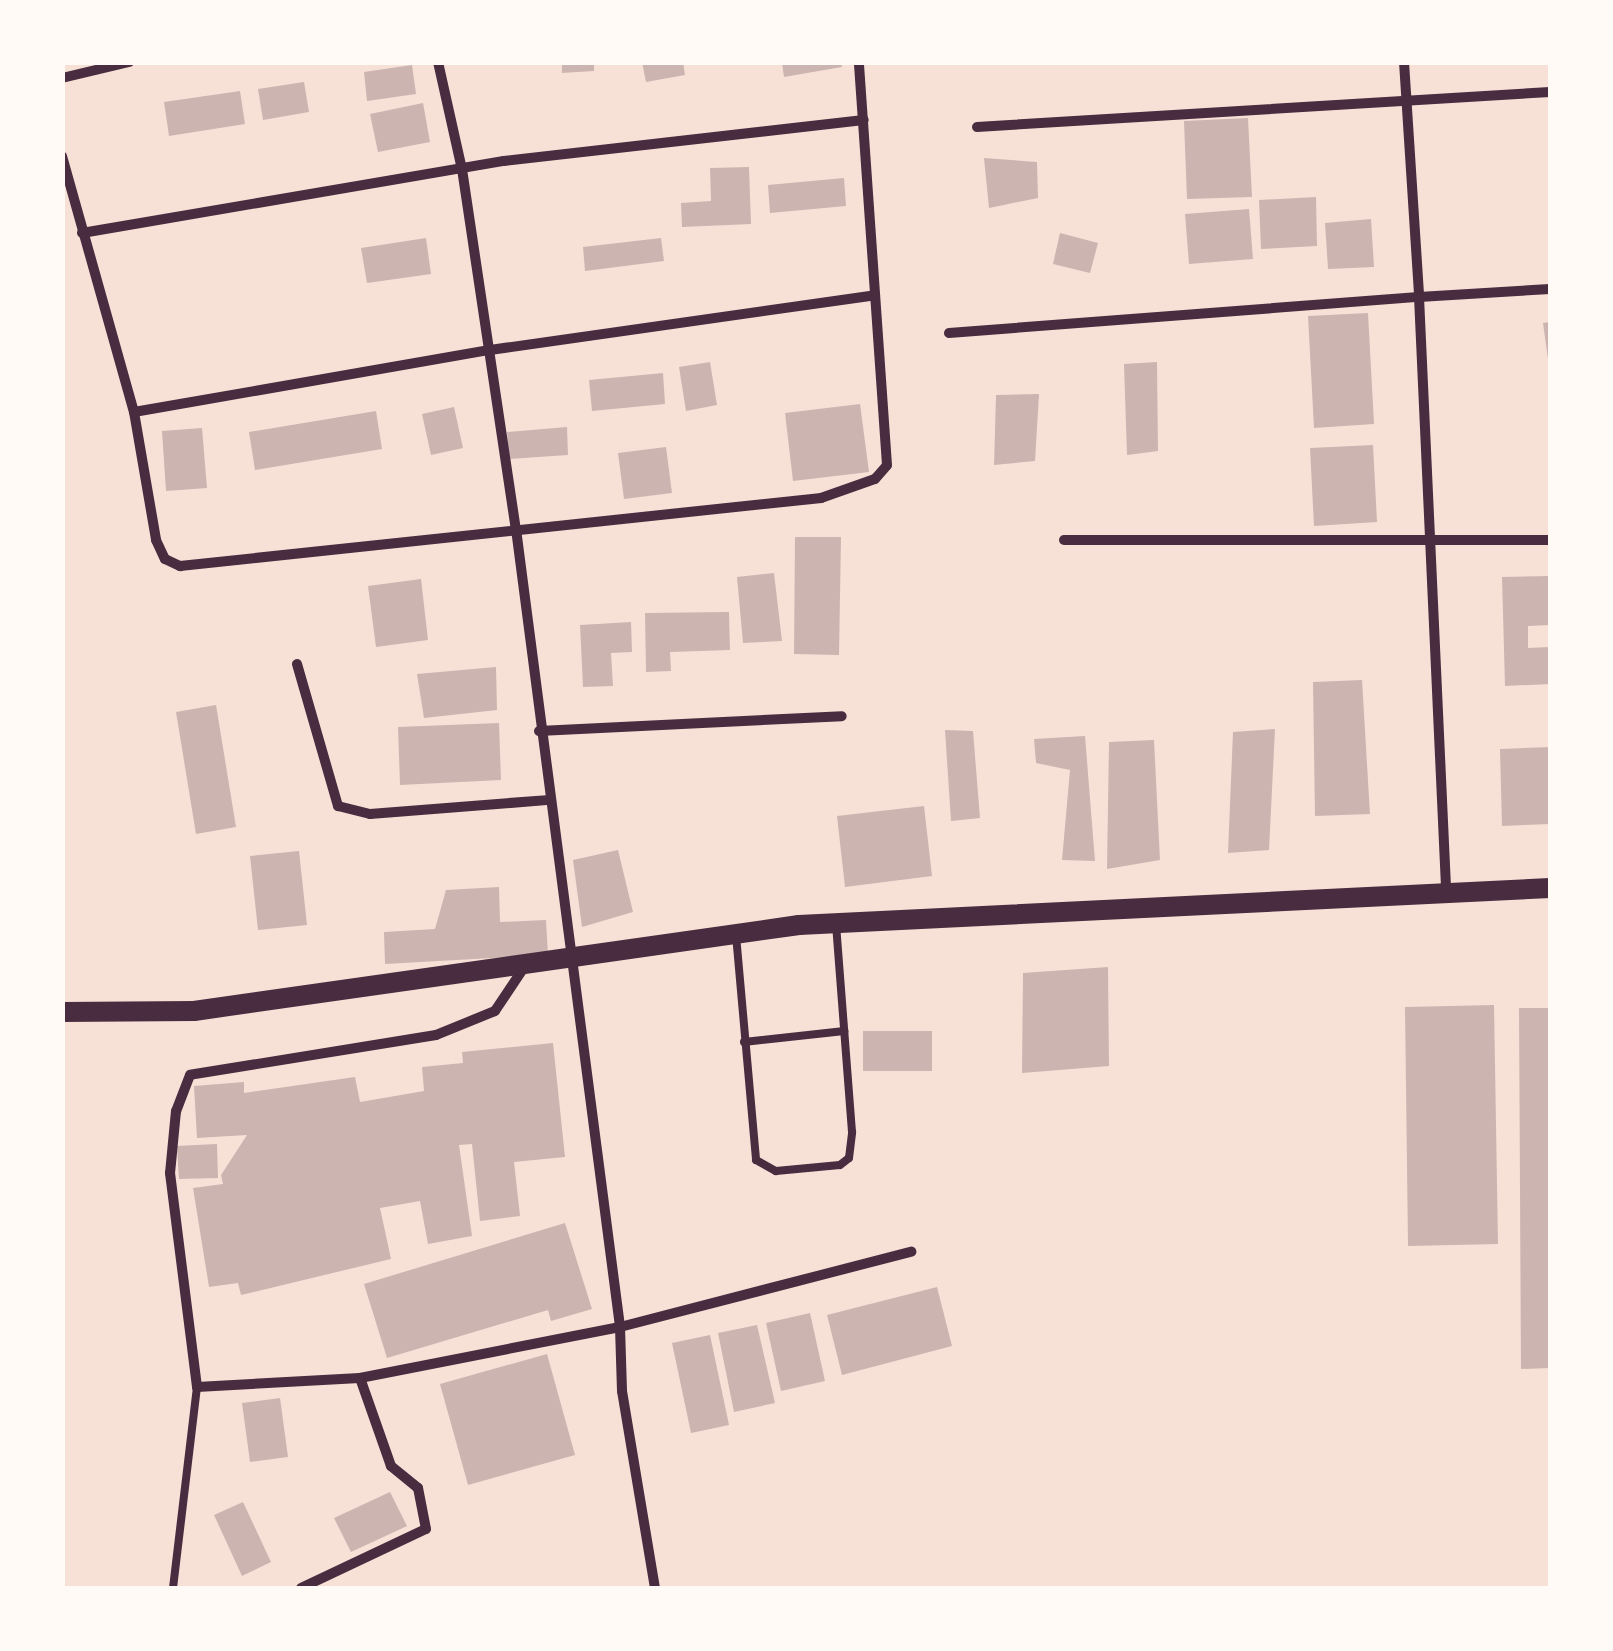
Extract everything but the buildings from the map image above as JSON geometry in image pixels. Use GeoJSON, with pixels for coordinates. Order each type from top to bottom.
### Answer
{"type":"FeatureCollection","features":[{"type":"Feature","properties":{"kind":"main road"},"geometry":{"type":"LineString","coordinates":[[62,1012],[160,1012],[523,969],[736,934],[836,924],[1446,888],[1550,888]]}},
{"type":"Feature","properties":{"kind":"street"},"geometry":{"type":"LineString","coordinates":[[62,78],[129,62]]}},
{"type":"Feature","properties":{"kind":"street"},"geometry":{"type":"LineString","coordinates":[[438,62],[462,169],[516,529],[546,800],[620,1327],[622,1390],[656,1588]]}},
{"type":"Feature","properties":{"kind":"street"},"geometry":{"type":"LineString","coordinates":[[62,156],[134,412],[156,540],[165,559],[180,566],[822,498],[875,479],[887,465],[859,62]]}},
{"type":"Feature","properties":{"kind":"street"},"geometry":{"type":"LineString","coordinates":[[1404,62],[1403,98],[1419,297],[1446,888]]}},
{"type":"Feature","properties":{"kind":"street"},"geometry":{"type":"LineString","coordinates":[[977,127],[1550,92]]}},
{"type":"Feature","properties":{"kind":"street"},"geometry":{"type":"LineString","coordinates":[[82,233],[462,169],[864,120]]}},
{"type":"Feature","properties":{"kind":"street"},"geometry":{"type":"LineString","coordinates":[[949,333],[1550,289]]}},
{"type":"Feature","properties":{"kind":"street"},"geometry":{"type":"LineString","coordinates":[[134,412],[490,350],[874,296]]}},
{"type":"Feature","properties":{"kind":"street"},"geometry":{"type":"LineString","coordinates":[[1064,540],[1550,540]]}},
{"type":"Feature","properties":{"kind":"street"},"geometry":{"type":"LineString","coordinates":[[298,664],[338,806],[370,814],[546,800]]}},
{"type":"Feature","properties":{"kind":"street"},"geometry":{"type":"LineString","coordinates":[[540,730],[842,716]]}},
{"type":"Feature","properties":{"kind":"street"},"geometry":{"type":"LineString","coordinates":[[523,969],[495,1011],[436,1035],[190,1075],[176,1111],[170,1173],[196,1387],[360,1378],[620,1327],[911,1252]]}},
{"type":"Feature","properties":{"kind":"street"},"geometry":{"type":"LineString","coordinates":[[301,1588],[426,1529],[418,1488],[391,1466],[360,1378]]}},
{"type":"Feature","properties":{"kind":"lane"},"geometry":{"type":"LineString","coordinates":[[736,934],[756,1160],[776,1171],[840,1165],[848,1158],[852,1132],[836,924]]}},
{"type":"Feature","properties":{"kind":"lane"},"geometry":{"type":"LineString","coordinates":[[744,1042],[844,1032]]}},
{"type":"Feature","properties":{"kind":"lane"},"geometry":{"type":"LineString","coordinates":[[173,1588],[196,1387]]}}]}
